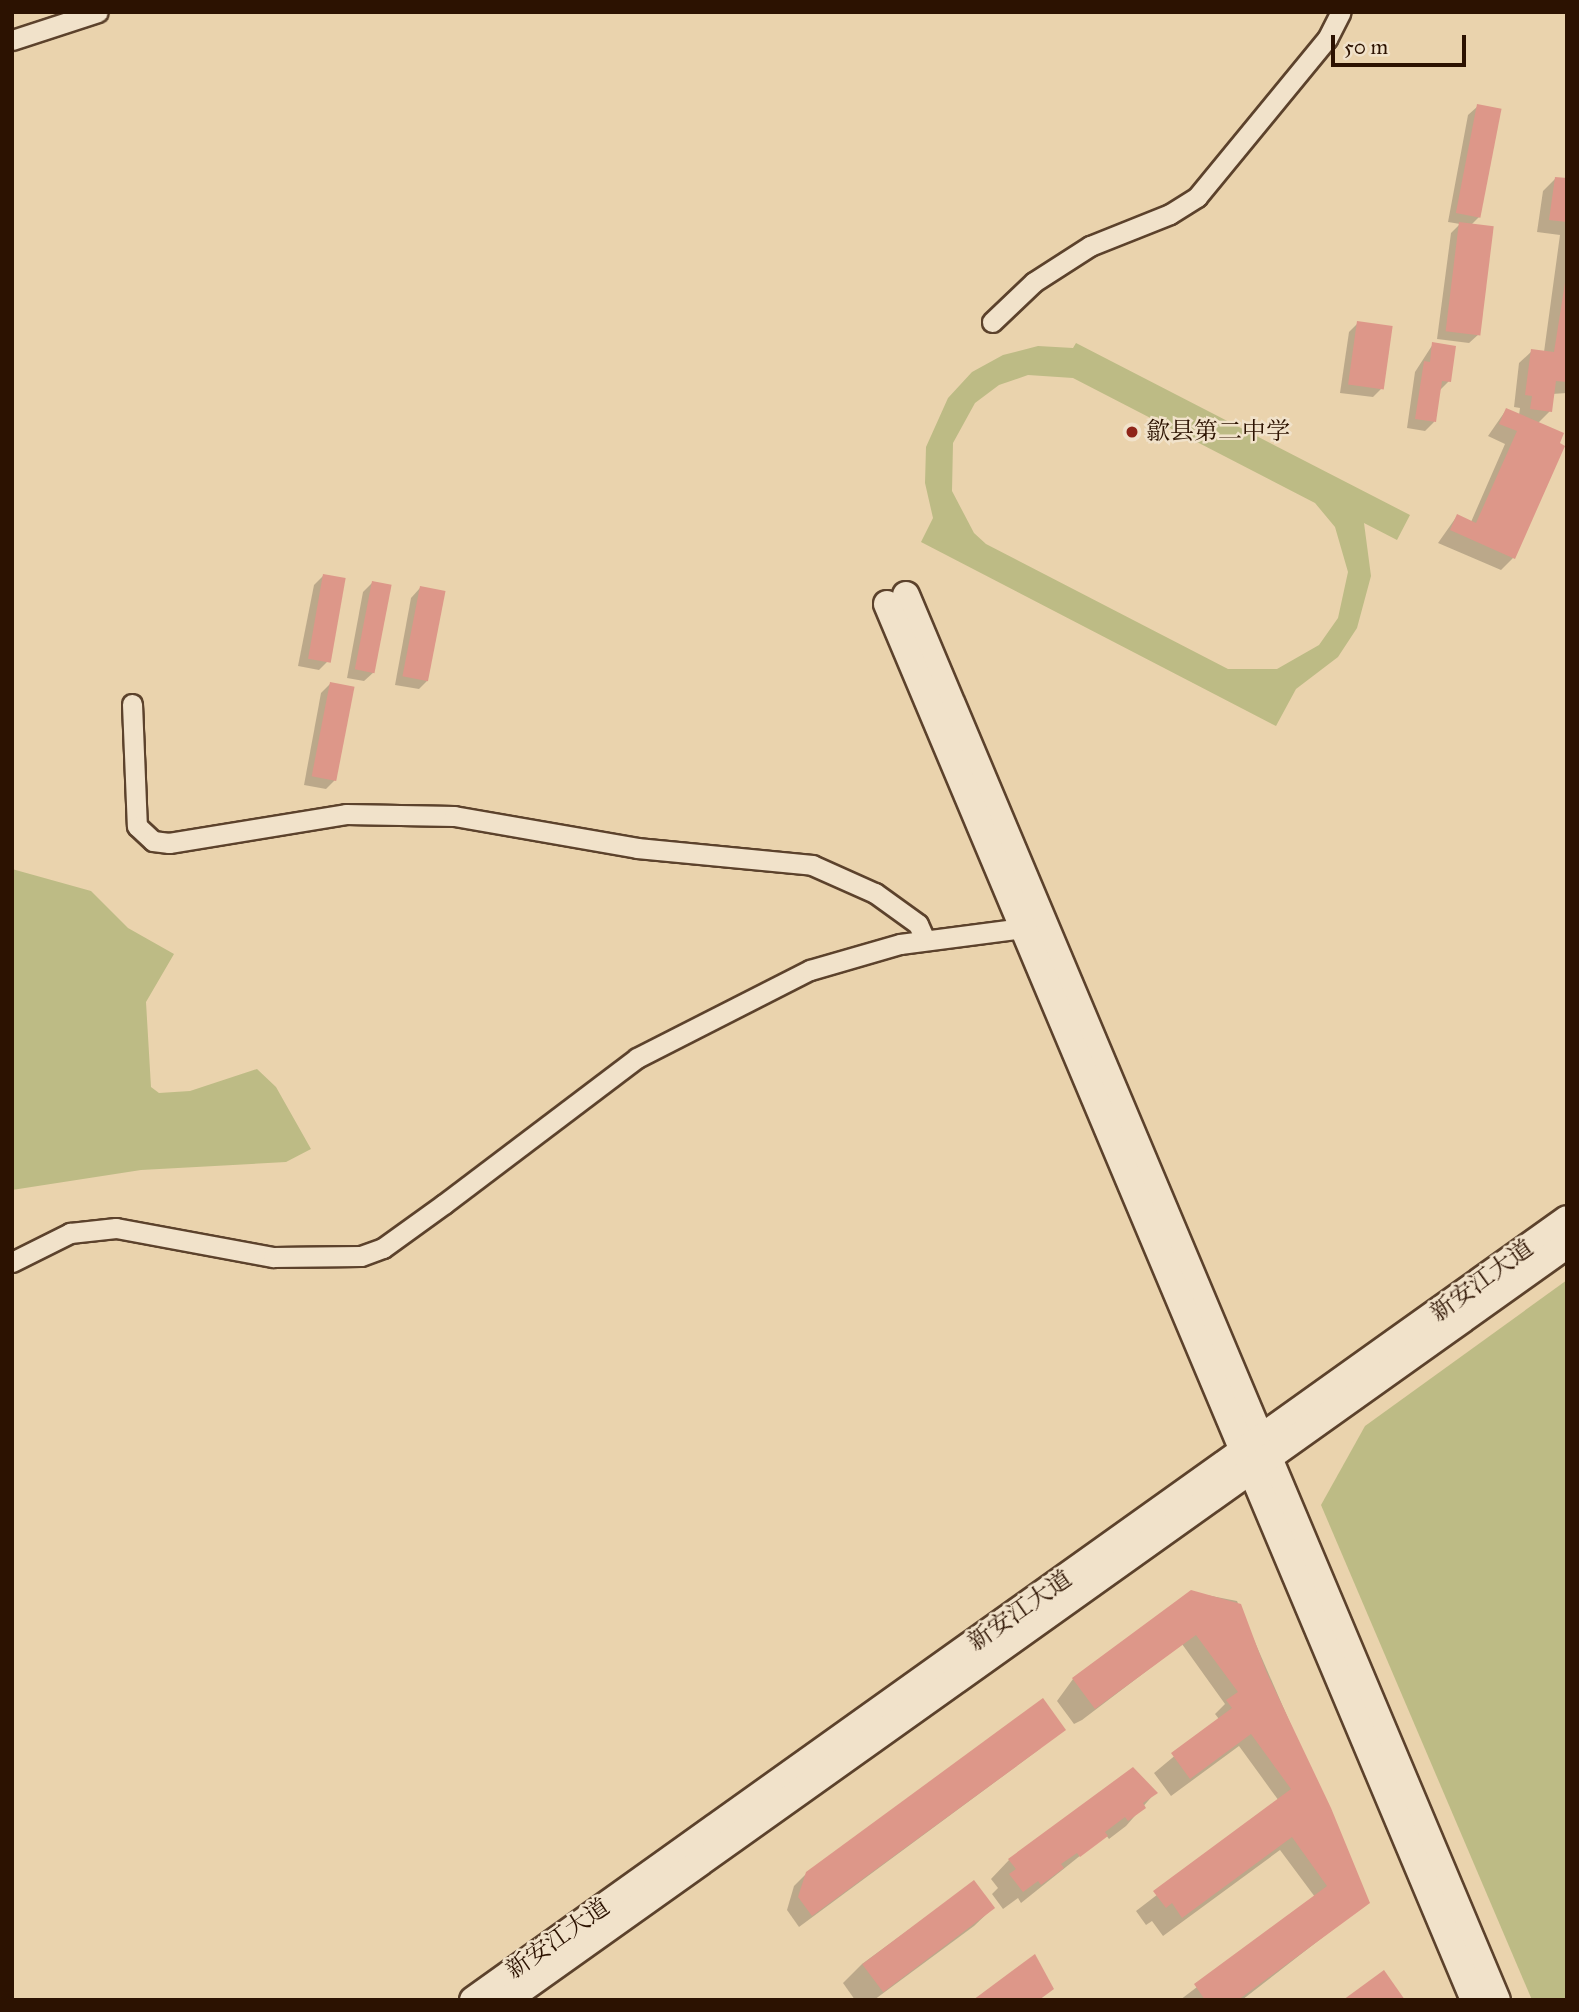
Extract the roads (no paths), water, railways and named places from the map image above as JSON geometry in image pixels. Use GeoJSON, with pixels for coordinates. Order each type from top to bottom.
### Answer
{"type":"FeatureCollection","features":[{"type":"Feature","properties":{"kind":"street"},"geometry":{"type":"LineString","coordinates":[[12,40],[98,12]]}},
{"type":"Feature","properties":{"kind":"street"},"geometry":{"type":"LineString","coordinates":[[992,322],[1034,282],[1090,246],[1170,214],[1197,197],[1327,39],[1341,12]]}},
{"type":"Feature","properties":{"kind":"street"},"geometry":{"type":"LineString","coordinates":[[1474,2000],[1258,1454],[897,600],[1023,928],[1258,1454],[1497,2000]]}},
{"type":"Feature","properties":{"kind":"street"},"geometry":{"type":"LineString","coordinates":[[132,704],[136,826],[158,843],[346,814],[454,816],[637,848],[812,865],[875,893],[918,923],[925,940]]}},
{"type":"Feature","properties":{"kind":"street"},"geometry":{"type":"LineString","coordinates":[[12,1262],[70,1233],[116,1228],[272,1257],[361,1256],[383,1248],[652,1049],[810,970],[875,949],[1023,928]]}},
{"type":"Feature","properties":{"kind":"street","name":"新安江大道"},"geometry":{"type":"LineString","coordinates":[[508,2000],[1258,1454],[1567,1220]]}},
{"type":"Feature","properties":{"kind":"street","name":"新安江大道"},"geometry":{"type":"LineString","coordinates":[[472,2000],[1258,1454],[1567,1245]]}},
{"type":"Feature","properties":{"kind":"place","name":"歙县第二中学"},"geometry":{"type":"Point","coordinates":[1132,432]}}]}
